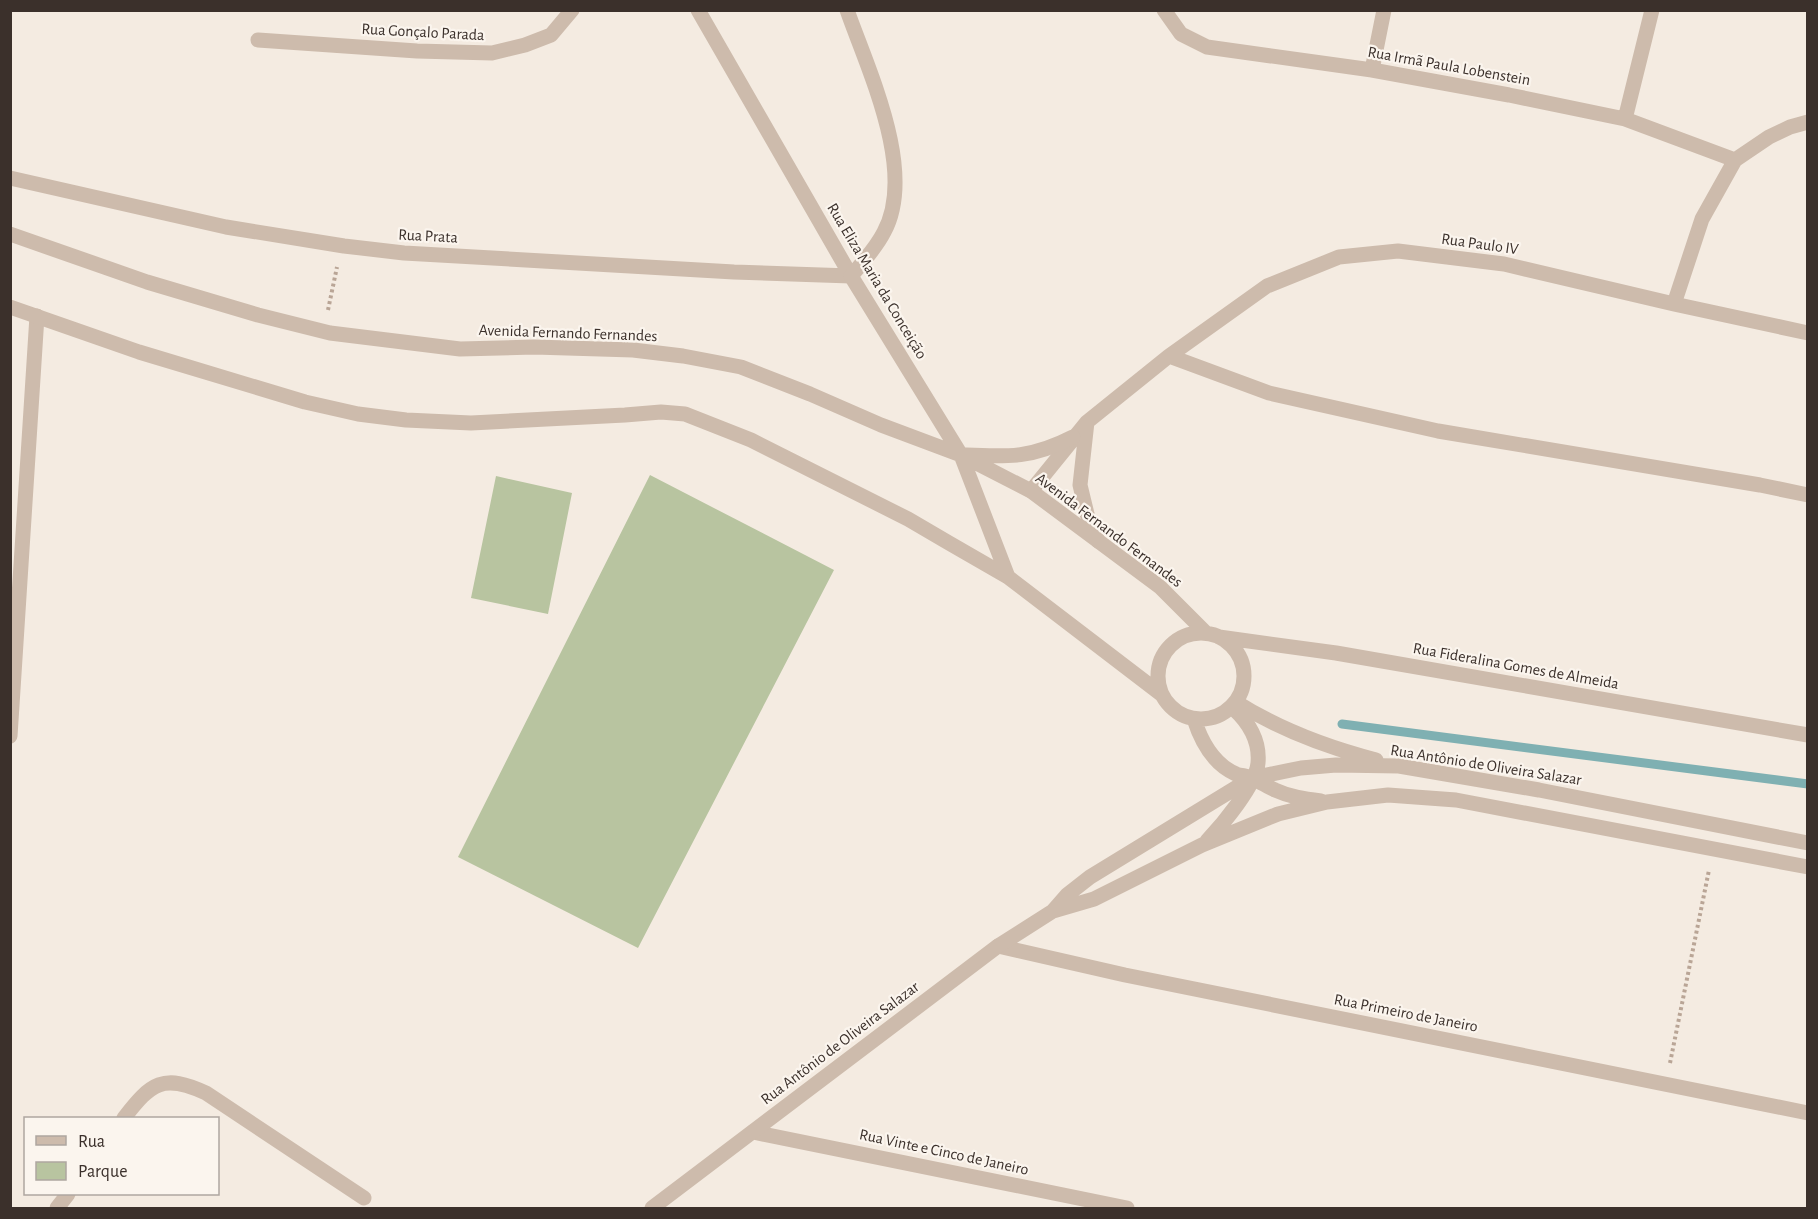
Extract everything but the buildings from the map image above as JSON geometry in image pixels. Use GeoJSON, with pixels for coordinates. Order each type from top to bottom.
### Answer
{"type":"FeatureCollection","features":[{"type":"Feature","properties":{"kind":"street","name":"Rua Gonçalo Parada"},"geometry":{"type":"LineString","coordinates":[[258,40],[417,51],[492,53],[525,45],[551,35],[572,10]]}},
{"type":"Feature","properties":{"kind":"street","name":"Rua Eliza Maria da Conceição"},"geometry":{"type":"LineString","coordinates":[[698,10],[851,276],[961,455],[1008,577]]}},
{"type":"Feature","properties":{"kind":"street"},"geometry":{"type":"LineString","coordinates":[[847,10],[878,96],[891,144],[896,174],[894,202],[885,230],[873,250],[851,276]]}},
{"type":"Feature","properties":{"kind":"street","name":"Rua Irmã Paula Lobenstein"},"geometry":{"type":"LineString","coordinates":[[1164,10],[1181,34],[1207,46],[1371,70],[1509,94],[1625,119],[1735,160]]}},
{"type":"Feature","properties":{"kind":"street"},"geometry":{"type":"LineString","coordinates":[[1371,70],[1384,10]]}},
{"type":"Feature","properties":{"kind":"street"},"geometry":{"type":"LineString","coordinates":[[1625,119],[1652,10]]}},
{"type":"Feature","properties":{"kind":"street"},"geometry":{"type":"LineString","coordinates":[[1674,304],[1702,219],[1735,160],[1769,137],[1808,122]]}},
{"type":"Feature","properties":{"kind":"street","name":"Rua Prata"},"geometry":{"type":"LineString","coordinates":[[10,178],[226,227],[336,246],[404,253],[734,272],[851,276]]}},
{"type":"Feature","properties":{"kind":"street","name":"Avenida Fernando Fernandes"},"geometry":{"type":"LineString","coordinates":[[10,234],[147,282],[258,315],[323,331],[385,341],[460,348],[534,347],[633,350],[683,356],[741,367],[801,390],[881,426],[961,455],[1031,491],[1160,587],[1212,635]]}},
{"type":"Feature","properties":{"kind":"street","name":"Rua Paulo IV"},"geometry":{"type":"LineString","coordinates":[[1031,491],[1087,422],[1169,356],[1267,286],[1339,257],[1398,251],[1504,264],[1808,333]]}},
{"type":"Feature","properties":{"kind":"street"},"geometry":{"type":"LineString","coordinates":[[10,307],[161,359],[305,402],[358,414],[406,420],[471,423],[661,412],[685,414],[751,440],[908,519],[1008,577],[1161,694],[1175,710],[1194,719],[1215,718],[1234,705],[1242,691],[1244,678],[1243,666],[1238,654],[1230,644],[1212,635],[1193,634],[1181,638],[1170,646],[1163,656],[1158,675],[1161,694]]}},
{"type":"Feature","properties":{"kind":"street"},"geometry":{"type":"LineString","coordinates":[[10,736],[37,316]]}},
{"type":"Feature","properties":{"kind":"street"},"geometry":{"type":"LineString","coordinates":[[1169,356],[1269,393],[1438,431],[1808,495]]}},
{"type":"Feature","properties":{"kind":"street"},"geometry":{"type":"LineString","coordinates":[[1087,422],[1080,485],[1087,514],[1098,541]]}},
{"type":"Feature","properties":{"kind":"street"},"geometry":{"type":"LineString","coordinates":[[961,455],[1006,457],[1031,454],[1049,449],[1073,437]]}},
{"type":"Feature","properties":{"kind":"street","name":"Rua Fideralina Gomes de Almeida"},"geometry":{"type":"LineString","coordinates":[[1212,635],[1335,653],[1808,735]]}},
{"type":"Feature","properties":{"kind":"street"},"geometry":{"type":"LineString","coordinates":[[1234,705],[1282,729],[1336,750],[1399,766]]}},
{"type":"Feature","properties":{"kind":"street"},"geometry":{"type":"LineString","coordinates":[[1202,845],[1229,817],[1258,764],[1254,734],[1246,719],[1234,705]]}},
{"type":"Feature","properties":{"kind":"street"},"geometry":{"type":"LineString","coordinates":[[1194,719],[1199,736],[1209,752],[1237,774],[1252,778],[1291,796],[1327,802]]}},
{"type":"Feature","properties":{"kind":"street","name":"Rua Antônio de Oliveira Salazar"},"geometry":{"type":"LineString","coordinates":[[1053,911],[1067,895],[1089,877],[1252,778],[1301,768],[1336,765],[1399,766],[1539,790],[1808,843]]}},
{"type":"Feature","properties":{"kind":"street","name":"Rua Antônio de Oliveira Salazar"},"geometry":{"type":"LineString","coordinates":[[652,1209],[998,946],[1053,911],[1094,899],[1202,845],[1278,814],[1327,802],[1388,795],[1456,800],[1808,867]]}},
{"type":"Feature","properties":{"kind":"street","name":"Rua Primeiro de Janeiro"},"geometry":{"type":"LineString","coordinates":[[998,946],[1125,975],[1808,1113]]}},
{"type":"Feature","properties":{"kind":"street"},"geometry":{"type":"LineString","coordinates":[[125,1117],[141,1096],[155,1086],[173,1082],[188,1085],[206,1093],[364,1198]]}},
{"type":"Feature","properties":{"kind":"street","name":"Rua Vinte e Cinco de Janeiro"},"geometry":{"type":"LineString","coordinates":[[753,1132],[1127,1209]]}},
{"type":"Feature","properties":{"kind":"street"},"geometry":{"type":"LineString","coordinates":[[57,1209],[67,1195]]}},
{"type":"Feature","properties":{"kind":"path"},"geometry":{"type":"LineString","coordinates":[[323,331],[338,265]]}},
{"type":"Feature","properties":{"kind":"path"},"geometry":{"type":"LineString","coordinates":[[1666,1084],[1714,849]]}},
{"type":"Feature","properties":{"kind":"green space"},"geometry":{"type":"Polygon","coordinates":[[[650,475],[834,570],[638,948],[458,857],[650,475]]]}},
{"type":"Feature","properties":{"kind":"green space"},"geometry":{"type":"Polygon","coordinates":[[[496,476],[572,493],[548,614],[471,598],[496,476]]]}},
{"type":"Feature","properties":{"kind":"waterway"},"geometry":{"type":"LineString","coordinates":[[1342,724],[1808,784]]}}]}
